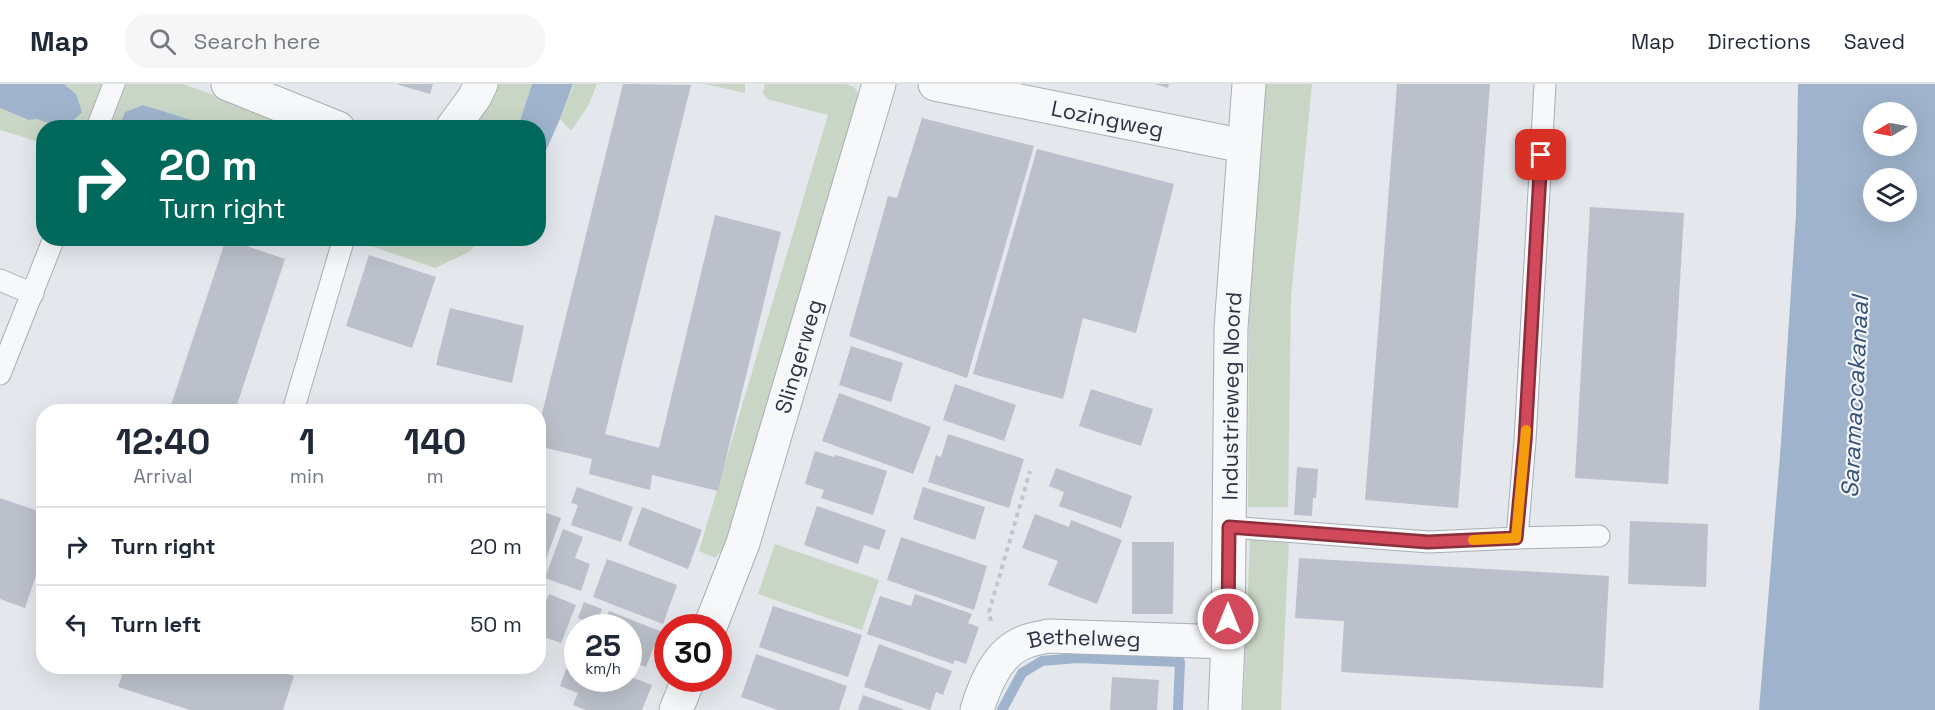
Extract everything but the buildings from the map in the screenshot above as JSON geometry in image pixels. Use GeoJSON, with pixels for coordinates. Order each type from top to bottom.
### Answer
{"type":"FeatureCollection","features":[{"type":"Feature","properties":{"kind":"street"},"geometry":{"type":"LineString","coordinates":[[228,84],[318,120]]}},
{"type":"Feature","properties":{"kind":"street"},"geometry":{"type":"LineString","coordinates":[[458,120],[481,84]]}},
{"type":"Feature","properties":{"kind":"street","name":"Slingerweg"},"geometry":{"type":"LineString","coordinates":[[715,614],[743,543],[879,84]]}},
{"type":"Feature","properties":{"kind":"street","name":"Lozingweg"},"geometry":{"type":"LineString","coordinates":[[935,84],[1244,146]]}},
{"type":"Feature","properties":{"kind":"street","name":"Industrieweg Noord"},"geometry":{"type":"LineString","coordinates":[[1225,710],[1228,642],[1231,328],[1249,84]]}},
{"type":"Feature","properties":{"kind":"street","name":"Bethelweg"},"geometry":{"type":"LineString","coordinates":[[977,710],[981,697],[1002,657],[1023,642],[1048,636],[1228,642]]}},
{"type":"Feature","properties":{"kind":"street"},"geometry":{"type":"LineString","coordinates":[[676,710],[683,692]]}},
{"type":"Feature","properties":{"kind":"lane"},"geometry":{"type":"LineString","coordinates":[[101,120],[114,84]]}},
{"type":"Feature","properties":{"kind":"lane"},"geometry":{"type":"LineString","coordinates":[[1516,538],[1525,441],[1545,84]]}},
{"type":"Feature","properties":{"kind":"lane"},"geometry":{"type":"LineString","coordinates":[[0,374],[51,246]]}},
{"type":"Feature","properties":{"kind":"lane"},"geometry":{"type":"LineString","coordinates":[[295,404],[342,246]]}},
{"type":"Feature","properties":{"kind":"lane"},"geometry":{"type":"LineString","coordinates":[[0,280],[33,294]]}},
{"type":"Feature","properties":{"kind":"lane"},"geometry":{"type":"LineString","coordinates":[[1229,527],[1428,542],[1599,536]]}},
{"type":"Feature","properties":{"kind":"path"},"geometry":{"type":"LineString","coordinates":[[1002,657],[989,612],[1030,471]]}},
{"type":"Feature","properties":{"kind":"green space"},"geometry":{"type":"Polygon","coordinates":[[[64,84],[109,84],[95,120],[53,120],[76,94],[64,84]]]}},
{"type":"Feature","properties":{"kind":"green space"},"geometry":{"type":"Polygon","coordinates":[[[126,84],[183,84],[284,120],[191,120],[143,105],[125,112],[122,120],[113,120],[126,84]]]}},
{"type":"Feature","properties":{"kind":"green space"},"geometry":{"type":"Polygon","coordinates":[[[494,84],[532,84],[520,120],[474,120],[494,84]]]}},
{"type":"Feature","properties":{"kind":"green space"},"geometry":{"type":"Polygon","coordinates":[[[574,84],[597,84],[588,106],[571,131],[560,119],[574,84]]]}},
{"type":"Feature","properties":{"kind":"green space"},"geometry":{"type":"Polygon","coordinates":[[[705,84],[745,84],[745,93],[705,84]]]}},
{"type":"Feature","properties":{"kind":"green space"},"geometry":{"type":"Polygon","coordinates":[[[765,84],[846,84],[854,87],[860,96],[729,541],[715,558],[699,551],[828,115],[767,99],[763,93],[765,84]]]}},
{"type":"Feature","properties":{"kind":"green space"},"geometry":{"type":"Polygon","coordinates":[[[1266,84],[1312,84],[1291,297],[1288,507],[1248,507],[1249,313],[1258,160],[1266,84]]]}},
{"type":"Feature","properties":{"kind":"green space"},"geometry":{"type":"Polygon","coordinates":[[[0,108],[27,120],[37,119],[40,120],[36,120],[36,141],[0,130],[0,108]]]}},
{"type":"Feature","properties":{"kind":"green space"},"geometry":{"type":"Polygon","coordinates":[[[371,246],[474,246],[471,251],[435,268],[371,246]]]}},
{"type":"Feature","properties":{"kind":"green space"},"geometry":{"type":"Polygon","coordinates":[[[1250,538],[1289,541],[1281,710],[1243,710],[1250,538]]]}},
{"type":"Feature","properties":{"kind":"green space"},"geometry":{"type":"Polygon","coordinates":[[[775,544],[879,580],[862,630],[758,594],[775,544]]]}},
{"type":"Feature","properties":{"kind":"water"},"geometry":{"type":"Polygon","coordinates":[[[0,84],[64,84],[76,94],[82,112],[74,120],[28,120],[0,108],[0,84]]]}},
{"type":"Feature","properties":{"kind":"water"},"geometry":{"type":"Polygon","coordinates":[[[532,84],[573,84],[546,150],[546,120],[520,120],[532,84]]]}},
{"type":"Feature","properties":{"kind":"water","name":"Saramaccakanaal"},"geometry":{"type":"Polygon","coordinates":[[[1798,84],[1935,84],[1935,710],[1759,710],[1781,443],[1796,214],[1798,84]]]}},
{"type":"Feature","properties":{"kind":"water"},"geometry":{"type":"Polygon","coordinates":[[[143,105],[191,120],[122,120],[125,112],[143,105]]]}},
{"type":"Feature","properties":{"kind":"waterway"},"geometry":{"type":"LineString","coordinates":[[1002,710],[1022,673],[1042,661],[1077,658],[1180,662],[1178,710]]}},
{"type":"Feature","properties":{"kind":"slow traffic"},"geometry":{"type":"LineString","coordinates":[[1473,540],[1516,538],[1526,430]]}},
{"type":"Feature","properties":{"kind":"route"},"geometry":{"type":"LineString","coordinates":[[1228,619],[1229,527],[1428,542],[1516,538],[1525,441],[1541,155]]}}]}
